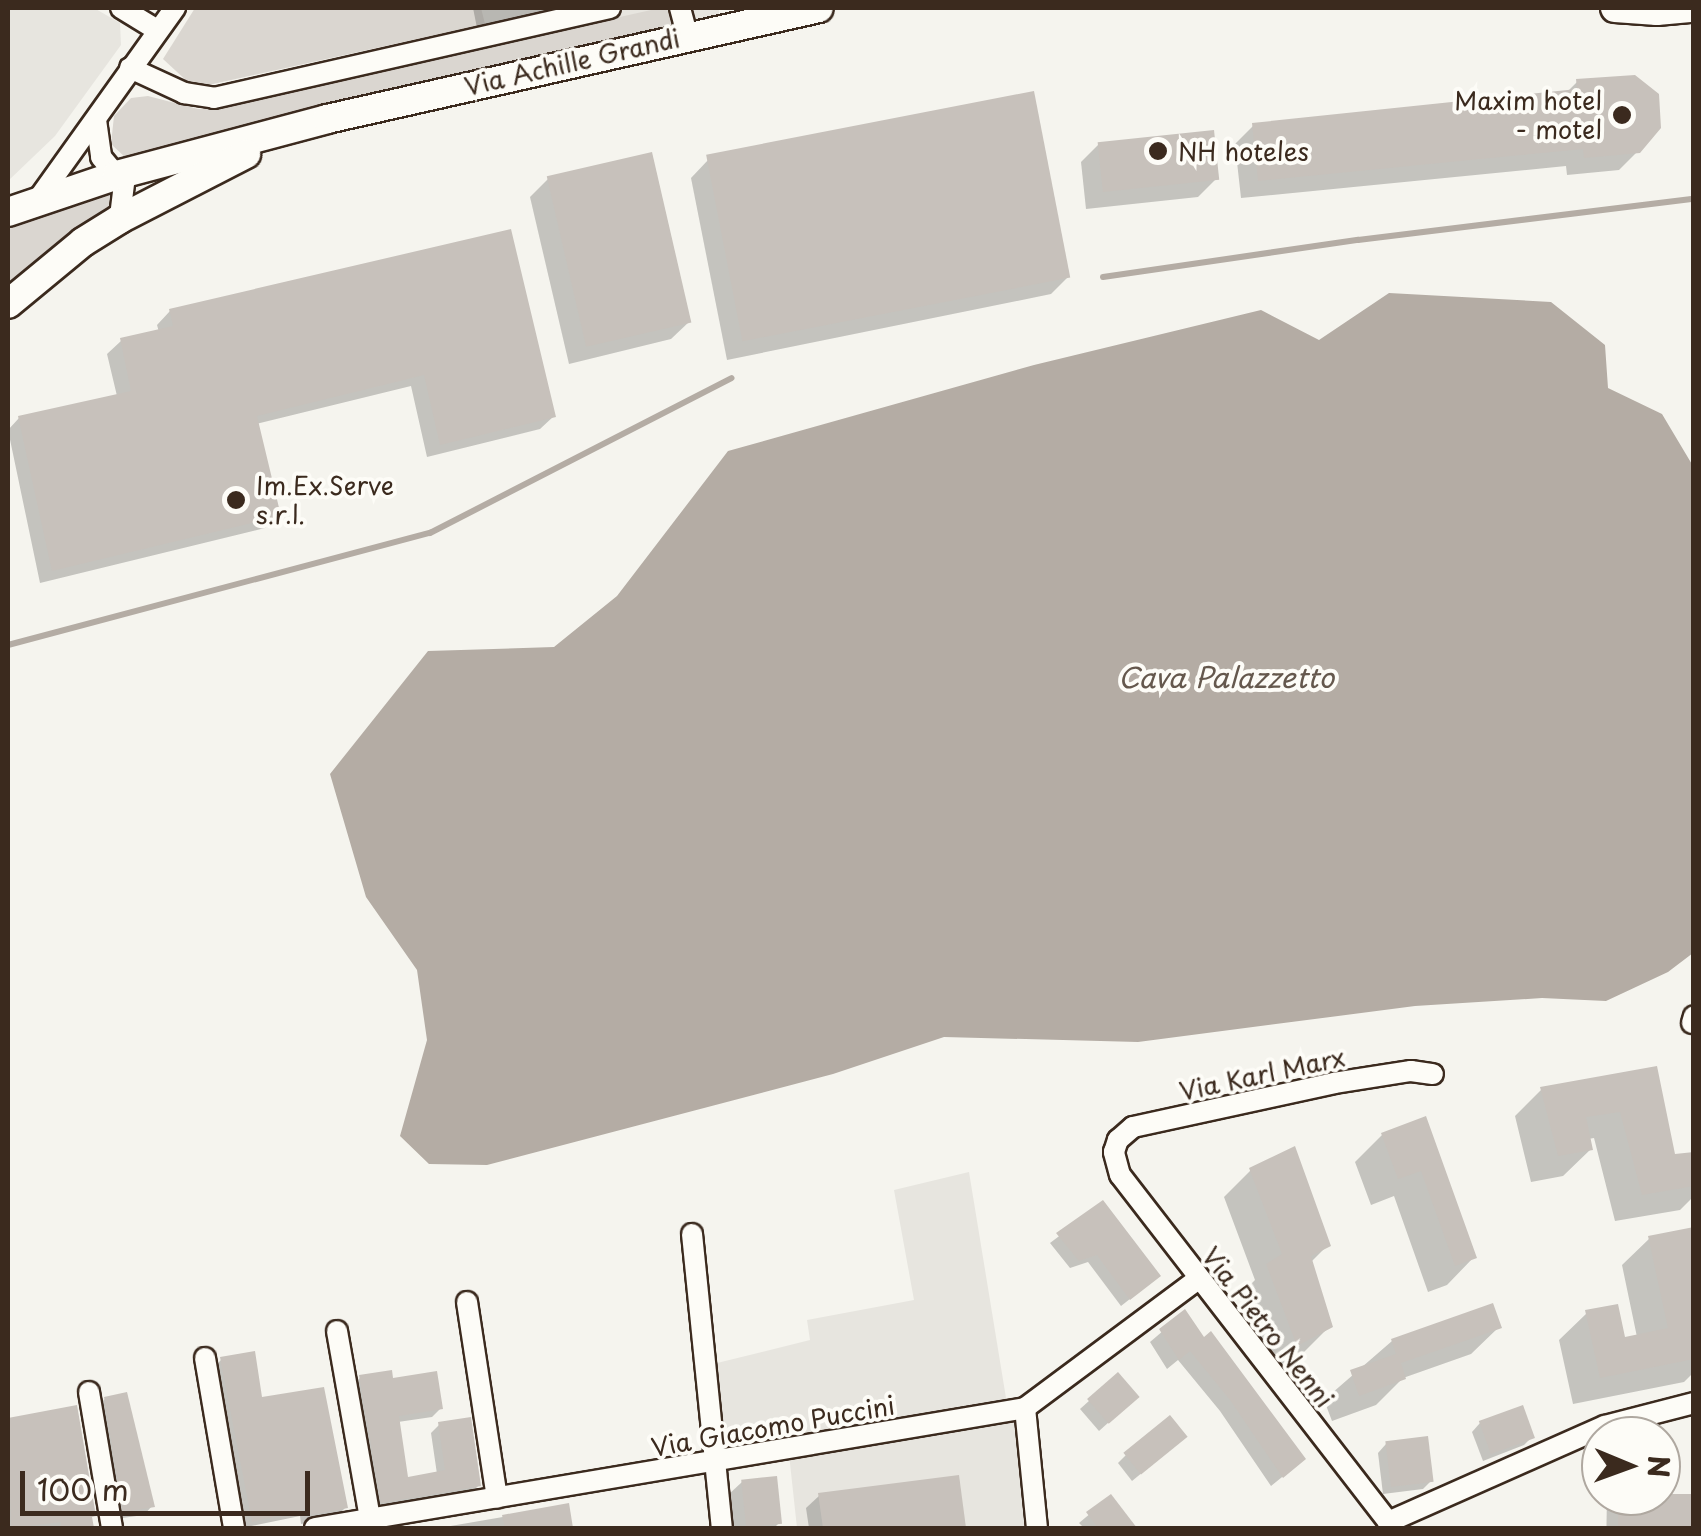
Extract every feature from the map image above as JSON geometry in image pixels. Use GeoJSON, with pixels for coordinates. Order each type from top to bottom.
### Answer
{"type":"FeatureCollection","features":[{"type":"Feature","properties":{"kind":"main road","name":"Via Achille Grandi"},"geometry":{"type":"LineString","coordinates":[[8,212],[117,174],[326,119],[819,8]]}},
{"type":"Feature","properties":{"kind":"main road"},"geometry":{"type":"LineString","coordinates":[[1615,8],[1657,12],[1690,8]]}},
{"type":"Feature","properties":{"kind":"main road"},"geometry":{"type":"LineString","coordinates":[[1657,12],[1694,26]]}},
{"type":"Feature","properties":{"kind":"main road","name":"Via Achille Grandi"},"geometry":{"type":"LineString","coordinates":[[8,304],[120,219],[218,167],[326,119]]}},
{"type":"Feature","properties":{"kind":"street"},"geometry":{"type":"LineString","coordinates":[[121,8],[158,30]]}},
{"type":"Feature","properties":{"kind":"street"},"geometry":{"type":"LineString","coordinates":[[36,202],[175,8]]}},
{"type":"Feature","properties":{"kind":"street","name":"Via Achille Grandi"},"geometry":{"type":"LineString","coordinates":[[130,68],[184,93],[214,98],[610,8]]}},
{"type":"Feature","properties":{"kind":"street"},"geometry":{"type":"LineString","coordinates":[[680,8],[687,36]]}},
{"type":"Feature","properties":{"kind":"street"},"geometry":{"type":"LineString","coordinates":[[96,120],[98,150],[126,192],[120,219]]}},
{"type":"Feature","properties":{"kind":"street","name":"Via Karl Marx"},"geometry":{"type":"LineString","coordinates":[[1114,1152],[1118,1140],[1133,1127],[1334,1083],[1411,1071],[1433,1074]]}},
{"type":"Feature","properties":{"kind":"street","name":"Via Pietro Nenni"},"geometry":{"type":"LineString","coordinates":[[1114,1152],[1120,1176],[1390,1525]]}},
{"type":"Feature","properties":{"kind":"street"},"geometry":{"type":"LineString","coordinates":[[692,1234],[722,1528]]}},
{"type":"Feature","properties":{"kind":"street","name":"Via Giacomo Puccini"},"geometry":{"type":"LineString","coordinates":[[315,1528],[1026,1408],[1198,1278]]}},
{"type":"Feature","properties":{"kind":"street"},"geometry":{"type":"LineString","coordinates":[[467,1302],[497,1498]]}},
{"type":"Feature","properties":{"kind":"street"},"geometry":{"type":"LineString","coordinates":[[337,1331],[370,1519]]}},
{"type":"Feature","properties":{"kind":"street"},"geometry":{"type":"LineString","coordinates":[[205,1358],[234,1528]]}},
{"type":"Feature","properties":{"kind":"street"},"geometry":{"type":"LineString","coordinates":[[89,1392],[112,1528]]}},
{"type":"Feature","properties":{"kind":"street"},"geometry":{"type":"LineString","coordinates":[[1390,1525],[1605,1426],[1694,1403]]}},
{"type":"Feature","properties":{"kind":"street"},"geometry":{"type":"LineString","coordinates":[[1026,1408],[1037,1528]]}},
{"type":"Feature","properties":{"kind":"shaded area"},"geometry":{"type":"Polygon","coordinates":[[[8,8],[94,8],[120,23],[121,45],[55,136],[8,181],[8,8]]]}},
{"type":"Feature","properties":{"kind":"shaded area"},"geometry":{"type":"Polygon","coordinates":[[[195,8],[481,8],[485,24],[204,86],[189,83],[163,59],[195,8]]]}},
{"type":"Feature","properties":{"kind":"shaded area"},"geometry":{"type":"Polygon","coordinates":[[[481,8],[719,8],[719,24],[481,24],[481,8]]]}},
{"type":"Feature","properties":{"kind":"shaded area"},"geometry":{"type":"Polygon","coordinates":[[[672,8],[675,19],[669,29],[127,159],[111,144],[114,116],[131,98],[148,96],[198,109],[213,108],[672,8]]]}},
{"type":"Feature","properties":{"kind":"shaded area"},"geometry":{"type":"Polygon","coordinates":[[[111,190],[113,206],[68,236],[8,288],[8,220],[111,190]]]}},
{"type":"Feature","properties":{"kind":"shaded area"},"geometry":{"type":"Polygon","coordinates":[[[969,1172],[1007,1404],[721,1454],[713,1364],[810,1340],[807,1320],[914,1300],[894,1190],[969,1172]]]}},
{"type":"Feature","properties":{"kind":"shaded area"},"geometry":{"type":"Polygon","coordinates":[[[1019,1418],[1029,1528],[797,1528],[789,1454],[1019,1418]]]}},
{"type":"Feature","properties":{"kind":"water","name":"Cava Palazzetto"},"geometry":{"type":"Polygon","coordinates":[[[1389,293],[1551,302],[1605,345],[1608,388],[1662,414],[1693,466],[1693,953],[1668,972],[1606,1001],[1542,998],[1415,1006],[1138,1042],[944,1037],[833,1074],[487,1165],[429,1164],[400,1136],[427,1040],[417,970],[366,897],[330,774],[428,651],[554,647],[617,596],[728,451],[1034,365],[1261,310],[1319,340],[1389,293]]]}},
{"type":"Feature","properties":{"kind":"building"},"geometry":{"type":"Polygon","coordinates":[[[1635,75],[1659,94],[1661,128],[1640,153],[1584,158],[1583,149],[1258,181],[1252,123],[1577,89],[1576,79],[1635,75]]]}},
{"type":"Feature","properties":{"kind":"building"},"geometry":{"type":"Polygon","coordinates":[[[1034,91],[1070,278],[742,341],[706,155],[1034,91]]]}},
{"type":"Feature","properties":{"kind":"building"},"geometry":{"type":"Polygon","coordinates":[[[1214,130],[1219,180],[1103,192],[1098,142],[1214,130]]]}},
{"type":"Feature","properties":{"kind":"building"},"geometry":{"type":"Polygon","coordinates":[[[652,152],[691,323],[586,347],[547,176],[652,152]]]}},
{"type":"Feature","properties":{"kind":"building"},"geometry":{"type":"Polygon","coordinates":[[[511,229],[556,417],[440,445],[424,375],[257,416],[281,516],[52,571],[18,416],[131,391],[120,338],[173,326],[169,309],[511,229]]]}},
{"type":"Feature","properties":{"kind":"building"},"geometry":{"type":"Polygon","coordinates":[[[1657,1066],[1675,1154],[1694,1152],[1694,1186],[1642,1195],[1620,1112],[1586,1117],[1593,1150],[1558,1156],[1540,1087],[1657,1066]]]}},
{"type":"Feature","properties":{"kind":"building"},"geometry":{"type":"Polygon","coordinates":[[[1426,1116],[1477,1258],[1455,1266],[1421,1171],[1398,1179],[1381,1133],[1426,1116]]]}},
{"type":"Feature","properties":{"kind":"building"},"geometry":{"type":"Polygon","coordinates":[[[1295,1146],[1331,1246],[1311,1256],[1333,1327],[1297,1346],[1266,1264],[1282,1254],[1249,1168],[1295,1146]]]}},
{"type":"Feature","properties":{"kind":"building"},"geometry":{"type":"Polygon","coordinates":[[[1103,1200],[1161,1276],[1130,1300],[1097,1255],[1079,1261],[1056,1233],[1103,1200]]]}},
{"type":"Feature","properties":{"kind":"building"},"geometry":{"type":"Polygon","coordinates":[[[1694,1227],[1694,1359],[1600,1378],[1585,1310],[1618,1304],[1625,1337],[1668,1328],[1648,1236],[1694,1227]]]}},
{"type":"Feature","properties":{"kind":"building"},"geometry":{"type":"Polygon","coordinates":[[[1493,1303],[1502,1328],[1401,1363],[1406,1379],[1359,1396],[1350,1370],[1396,1354],[1391,1339],[1493,1303]]]}},
{"type":"Feature","properties":{"kind":"building"},"geometry":{"type":"Polygon","coordinates":[[[1185,1309],[1204,1337],[1211,1331],[1306,1459],[1283,1478],[1230,1400],[1190,1351],[1179,1360],[1159,1329],[1185,1309]]]}},
{"type":"Feature","properties":{"kind":"building"},"geometry":{"type":"Polygon","coordinates":[[[255,1351],[262,1397],[324,1387],[348,1508],[311,1515],[309,1508],[252,1522],[220,1357],[255,1351]]]}},
{"type":"Feature","properties":{"kind":"building"},"geometry":{"type":"Polygon","coordinates":[[[392,1370],[393,1378],[437,1371],[443,1409],[399,1416],[408,1477],[445,1470],[438,1422],[471,1417],[481,1486],[381,1503],[359,1375],[392,1370]]]}},
{"type":"Feature","properties":{"kind":"building"},"geometry":{"type":"Polygon","coordinates":[[[1118,1372],[1140,1397],[1109,1424],[1087,1399],[1118,1372]]]}},
{"type":"Feature","properties":{"kind":"building"},"geometry":{"type":"Polygon","coordinates":[[[127,1392],[155,1507],[123,1512],[104,1397],[127,1392]]]}},
{"type":"Feature","properties":{"kind":"building"},"geometry":{"type":"Polygon","coordinates":[[[77,1405],[96,1516],[92,1517],[94,1528],[61,1528],[61,1522],[11,1528],[8,1418],[77,1405]]]}},
{"type":"Feature","properties":{"kind":"building"},"geometry":{"type":"Polygon","coordinates":[[[1523,1405],[1535,1438],[1491,1454],[1479,1421],[1523,1405]]]}},
{"type":"Feature","properties":{"kind":"building"},"geometry":{"type":"Polygon","coordinates":[[[1170,1415],[1188,1437],[1141,1475],[1123,1453],[1170,1415]]]}},
{"type":"Feature","properties":{"kind":"building"},"geometry":{"type":"Polygon","coordinates":[[[1428,1436],[1434,1482],[1391,1487],[1385,1441],[1428,1436]]]}},
{"type":"Feature","properties":{"kind":"building"},"geometry":{"type":"Polygon","coordinates":[[[959,1475],[966,1528],[823,1528],[818,1493],[959,1475]]]}},
{"type":"Feature","properties":{"kind":"building"},"geometry":{"type":"Polygon","coordinates":[[[777,1476],[782,1524],[746,1528],[741,1480],[777,1476]]]}},
{"type":"Feature","properties":{"kind":"building"},"geometry":{"type":"Polygon","coordinates":[[[1111,1494],[1137,1528],[1098,1528],[1086,1512],[1111,1494]]]}},
{"type":"Feature","properties":{"kind":"building"},"geometry":{"type":"Polygon","coordinates":[[[1681,1494],[1694,1494],[1694,1528],[1618,1528],[1618,1516],[1681,1516],[1681,1494]]]}},
{"type":"Feature","properties":{"kind":"building"},"geometry":{"type":"Polygon","coordinates":[[[569,1503],[573,1528],[505,1528],[502,1515],[569,1503]]]}},
{"type":"Feature","properties":{"kind":"waterway"},"geometry":{"type":"LineString","coordinates":[[1103,277],[1358,240],[1694,199]]}},
{"type":"Feature","properties":{"kind":"waterway"},"geometry":{"type":"LineString","coordinates":[[8,645],[430,533],[732,378]]}},
{"type":"Feature","properties":{"kind":"place","name":"Maxim hotel - motel"},"geometry":{"type":"Point","coordinates":[1622,115]}},
{"type":"Feature","properties":{"kind":"place","name":"NH hoteles"},"geometry":{"type":"Point","coordinates":[1158,151]}},
{"type":"Feature","properties":{"kind":"place","name":"Im.Ex.Serve s.r.l."},"geometry":{"type":"Point","coordinates":[236,500]}}]}
